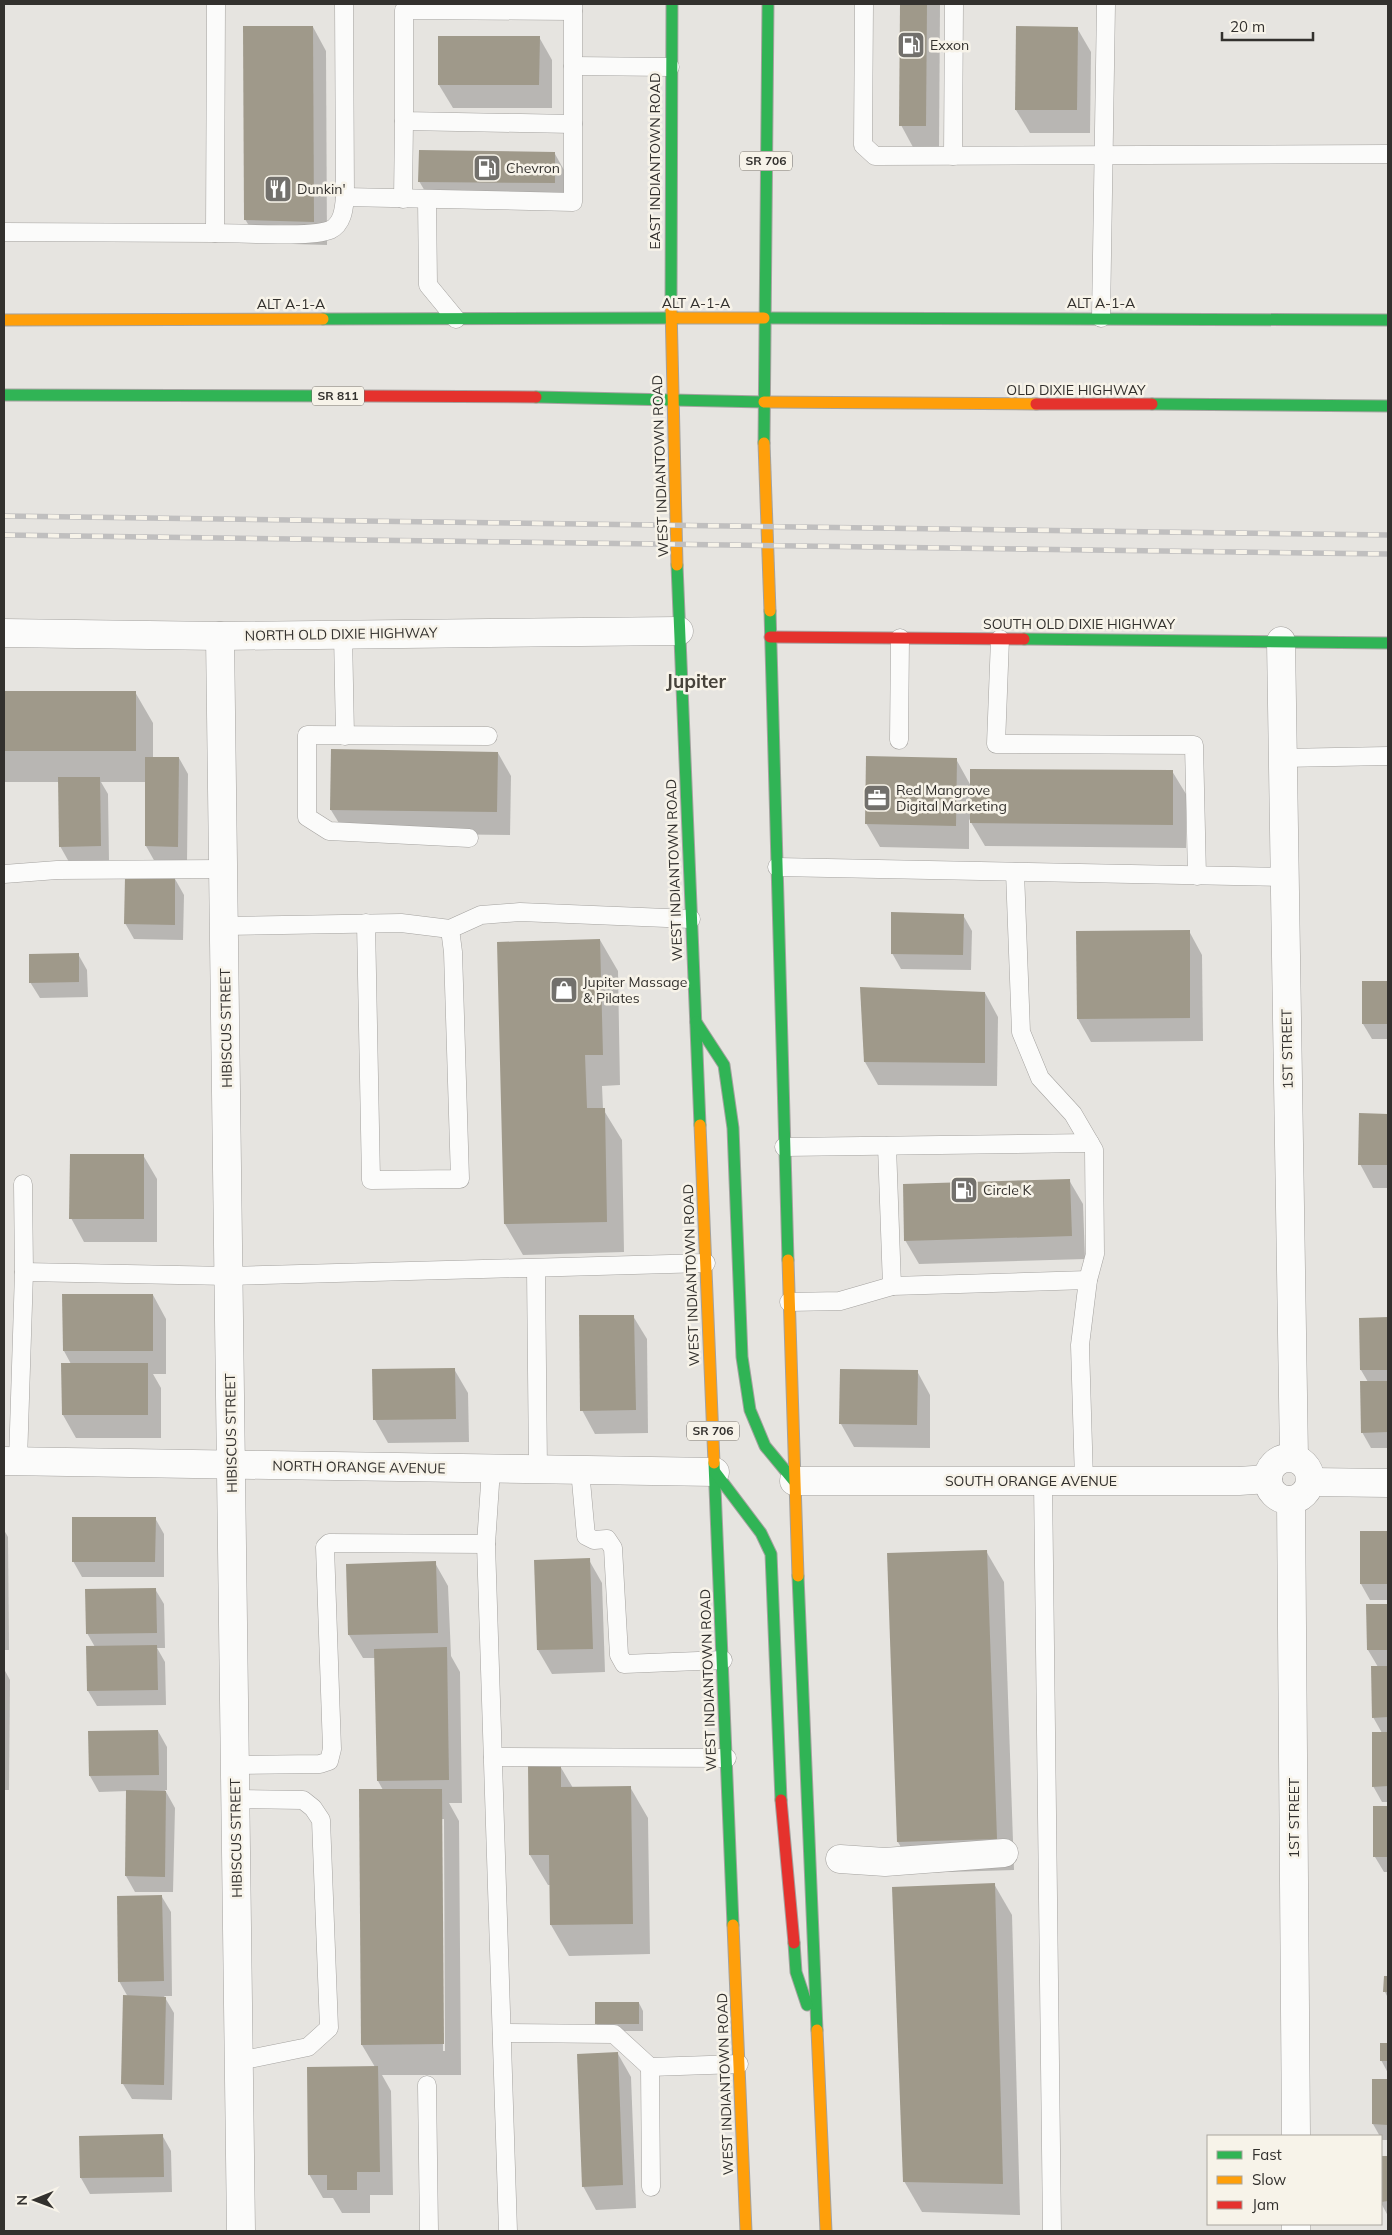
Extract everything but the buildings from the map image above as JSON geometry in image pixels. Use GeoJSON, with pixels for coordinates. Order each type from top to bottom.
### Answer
{"type":"FeatureCollection","features":[{"type":"Feature","properties":{"kind":"main road","name":"EAST INDIANTOWN ROAD"},"geometry":{"type":"LineString","coordinates":[[671,318],[670,67],[672,4]]}},
{"type":"Feature","properties":{"kind":"main road","name":"SR 706"},"geometry":{"type":"LineString","coordinates":[[768,4],[764,402],[770,637],[794,1481],[826,2231]]}},
{"type":"Feature","properties":{"kind":"main road","name":"WEST INDIANTOWN ROAD"},"geometry":{"type":"LineString","coordinates":[[671,318],[679,631],[746,2231]]}},
{"type":"Feature","properties":{"kind":"main road","name":"ALT A-1-A"},"geometry":{"type":"LineString","coordinates":[[4,320],[1101,318],[1388,320]]}},
{"type":"Feature","properties":{"kind":"main road","name":"SR 811"},"geometry":{"type":"LineString","coordinates":[[4,395],[588,397],[673,401],[764,402]]}},
{"type":"Feature","properties":{"kind":"main road","name":"OLD DIXIE HIGHWAY"},"geometry":{"type":"LineString","coordinates":[[764,402],[1388,406]]}},
{"type":"Feature","properties":{"kind":"main road","name":"SOUTH OLD DIXIE HIGHWAY"},"geometry":{"type":"LineString","coordinates":[[770,637],[1388,643]]}},
{"type":"Feature","properties":{"kind":"main road"},"geometry":{"type":"LineString","coordinates":[[696,1020],[724,1066],[734,1128],[742,1357],[750,1410],[765,1446],[794,1481]]}},
{"type":"Feature","properties":{"kind":"main road"},"geometry":{"type":"LineString","coordinates":[[715,1472],[761,1533],[771,1554],[780,1786],[796,1972],[818,2037]]}},
{"type":"Feature","properties":{"kind":"street","name":"NORTH OLD DIXIE HIGHWAY"},"geometry":{"type":"LineString","coordinates":[[4,633],[220,636],[679,631]]}},
{"type":"Feature","properties":{"kind":"street","name":"HIBISCUS STREET"},"geometry":{"type":"LineString","coordinates":[[220,636],[241,2231]]}},
{"type":"Feature","properties":{"kind":"street","name":"1ST STREET"},"geometry":{"type":"LineString","coordinates":[[1281,641],[1283,877],[1294,1458]]}},
{"type":"Feature","properties":{"kind":"street"},"geometry":{"type":"LineString","coordinates":[[1287,1458],[1294,1458],[1305,1464],[1311,1482],[1304,1494],[1291,1500],[1284,1500],[1272,1492],[1268,1473],[1276,1462],[1287,1458]]}},
{"type":"Feature","properties":{"kind":"street","name":"NORTH ORANGE AVENUE"},"geometry":{"type":"LineString","coordinates":[[11,1461],[715,1472]]}},
{"type":"Feature","properties":{"kind":"street","name":"SOUTH ORANGE AVENUE"},"geometry":{"type":"LineString","coordinates":[[794,1481],[1239,1481],[1268,1479]]}},
{"type":"Feature","properties":{"kind":"street"},"geometry":{"type":"LineString","coordinates":[[1311,1482],[1388,1483]]}},
{"type":"Feature","properties":{"kind":"street","name":"1ST STREET"},"geometry":{"type":"LineString","coordinates":[[1291,1500],[1296,2135]]}},
{"type":"Feature","properties":{"kind":"street"},"geometry":{"type":"LineString","coordinates":[[840,1859],[885,1862],[1004,1853]]}},
{"type":"Feature","properties":{"kind":"lane"},"geometry":{"type":"LineString","coordinates":[[215,233],[216,4]]}},
{"type":"Feature","properties":{"kind":"lane"},"geometry":{"type":"LineString","coordinates":[[4,232],[313,233],[332,230],[343,216],[345,196],[344,4]]}},
{"type":"Feature","properties":{"kind":"lane"},"geometry":{"type":"LineString","coordinates":[[864,4],[863,145],[875,156],[1104,156],[1194,153],[1388,154]]}},
{"type":"Feature","properties":{"kind":"lane"},"geometry":{"type":"LineString","coordinates":[[953,156],[954,4]]}},
{"type":"Feature","properties":{"kind":"lane"},"geometry":{"type":"LineString","coordinates":[[1101,318],[1106,4]]}},
{"type":"Feature","properties":{"kind":"lane"},"geometry":{"type":"LineString","coordinates":[[345,196],[403,199],[573,202],[573,8],[404,10],[403,199]]}},
{"type":"Feature","properties":{"kind":"lane"},"geometry":{"type":"LineString","coordinates":[[573,66],[670,67]]}},
{"type":"Feature","properties":{"kind":"lane"},"geometry":{"type":"LineString","coordinates":[[404,121],[573,124]]}},
{"type":"Feature","properties":{"kind":"lane"},"geometry":{"type":"LineString","coordinates":[[427,199],[428,284],[456,319]]}},
{"type":"Feature","properties":{"kind":"lane"},"geometry":{"type":"LineString","coordinates":[[343,634],[345,736]]}},
{"type":"Feature","properties":{"kind":"lane"},"geometry":{"type":"LineString","coordinates":[[900,638],[900,740]]}},
{"type":"Feature","properties":{"kind":"lane"},"geometry":{"type":"LineString","coordinates":[[1000,639],[996,744],[1194,745],[1197,876]]}},
{"type":"Feature","properties":{"kind":"lane"},"geometry":{"type":"LineString","coordinates":[[469,838],[328,831],[307,817],[307,735],[488,736]]}},
{"type":"Feature","properties":{"kind":"lane"},"geometry":{"type":"LineString","coordinates":[[1282,758],[1388,756]]}},
{"type":"Feature","properties":{"kind":"lane"},"geometry":{"type":"LineString","coordinates":[[777,868],[1283,877]]}},
{"type":"Feature","properties":{"kind":"lane"},"geometry":{"type":"LineString","coordinates":[[4,874],[57,870],[223,869]]}},
{"type":"Feature","properties":{"kind":"lane"},"geometry":{"type":"LineString","coordinates":[[1015,872],[1021,1032],[1040,1078],[1073,1114],[1094,1150],[1095,1254],[1088,1280],[1080,1345],[1084,1481]]}},
{"type":"Feature","properties":{"kind":"lane"},"geometry":{"type":"LineString","coordinates":[[224,926],[401,923],[450,929],[480,915],[520,912],[691,919]]}},
{"type":"Feature","properties":{"kind":"lane"},"geometry":{"type":"LineString","coordinates":[[366,923],[371,1180],[460,1179],[453,952],[450,929]]}},
{"type":"Feature","properties":{"kind":"lane"},"geometry":{"type":"LineString","coordinates":[[784,1148],[1090,1143]]}},
{"type":"Feature","properties":{"kind":"lane"},"geometry":{"type":"LineString","coordinates":[[887,1146],[892,1286]]}},
{"type":"Feature","properties":{"kind":"lane"},"geometry":{"type":"LineString","coordinates":[[11,1461],[24,1272],[23,1184]]}},
{"type":"Feature","properties":{"kind":"lane"},"geometry":{"type":"LineString","coordinates":[[24,1272],[229,1276],[706,1263]]}},
{"type":"Feature","properties":{"kind":"lane"},"geometry":{"type":"LineString","coordinates":[[536,1269],[538,1469]]}},
{"type":"Feature","properties":{"kind":"lane"},"geometry":{"type":"LineString","coordinates":[[789,1302],[840,1301],[892,1286],[1088,1280]]}},
{"type":"Feature","properties":{"kind":"lane"},"geometry":{"type":"LineString","coordinates":[[491,1469],[486,1544],[508,2231]]}},
{"type":"Feature","properties":{"kind":"lane"},"geometry":{"type":"LineString","coordinates":[[580,1470],[586,1536],[594,1540],[607,1539],[613,1548],[618,1655],[624,1664],[722,1660]]}},
{"type":"Feature","properties":{"kind":"lane"},"geometry":{"type":"LineString","coordinates":[[1043,1481],[1052,2231]]}},
{"type":"Feature","properties":{"kind":"lane"},"geometry":{"type":"LineString","coordinates":[[235,1765],[320,1764],[329,1761],[332,1749],[325,1547],[329,1543],[486,1544]]}},
{"type":"Feature","properties":{"kind":"lane"},"geometry":{"type":"LineString","coordinates":[[493,1758],[727,1758]]}},
{"type":"Feature","properties":{"kind":"lane"},"geometry":{"type":"LineString","coordinates":[[236,1799],[303,1800],[313,1808],[320,1820],[329,2028],[308,2047],[239,2061]]}},
{"type":"Feature","properties":{"kind":"lane"},"geometry":{"type":"LineString","coordinates":[[502,2033],[614,2034],[650,2067],[739,2064]]}},
{"type":"Feature","properties":{"kind":"lane"},"geometry":{"type":"LineString","coordinates":[[650,2067],[651,2188]]}},
{"type":"Feature","properties":{"kind":"lane"},"geometry":{"type":"LineString","coordinates":[[427,2085],[429,2231]]}},
{"type":"Feature","properties":{"kind":"railway"},"geometry":{"type":"LineString","coordinates":[[4,516],[1388,535]]}},
{"type":"Feature","properties":{"kind":"railway"},"geometry":{"type":"LineString","coordinates":[[4,535],[1388,554]]}},
{"type":"Feature","properties":{"kind":"traffic: fast"},"geometry":{"type":"LineString","coordinates":[[671,306],[672,4]]}},
{"type":"Feature","properties":{"kind":"traffic: fast"},"geometry":{"type":"LineString","coordinates":[[764,443],[768,4]]}},
{"type":"Feature","properties":{"kind":"traffic: fast"},"geometry":{"type":"LineString","coordinates":[[323,319],[677,318]]}},
{"type":"Feature","properties":{"kind":"traffic: fast"},"geometry":{"type":"LineString","coordinates":[[764,318],[1388,320]]}},
{"type":"Feature","properties":{"kind":"traffic: fast"},"geometry":{"type":"LineString","coordinates":[[4,395],[361,396]]}},
{"type":"Feature","properties":{"kind":"traffic: fast"},"geometry":{"type":"LineString","coordinates":[[536,397],[764,402]]}},
{"type":"Feature","properties":{"kind":"traffic: fast"},"geometry":{"type":"LineString","coordinates":[[1152,404],[1388,406]]}},
{"type":"Feature","properties":{"kind":"traffic: fast"},"geometry":{"type":"LineString","coordinates":[[677,565],[700,1125]]}},
{"type":"Feature","properties":{"kind":"traffic: fast"},"geometry":{"type":"LineString","coordinates":[[770,611],[788,1260]]}},
{"type":"Feature","properties":{"kind":"traffic: fast"},"geometry":{"type":"LineString","coordinates":[[1024,639],[1388,643]]}},
{"type":"Feature","properties":{"kind":"traffic: fast"},"geometry":{"type":"LineString","coordinates":[[696,1022],[724,1065],[733,1128],[742,1357],[750,1410],[765,1446],[794,1481]]}},
{"type":"Feature","properties":{"kind":"traffic: fast"},"geometry":{"type":"LineString","coordinates":[[714,1463],[733,1925]]}},
{"type":"Feature","properties":{"kind":"traffic: fast"},"geometry":{"type":"LineString","coordinates":[[715,1472],[761,1533],[771,1554],[781,1800]]}},
{"type":"Feature","properties":{"kind":"traffic: fast"},"geometry":{"type":"LineString","coordinates":[[798,1576],[817,2030]]}},
{"type":"Feature","properties":{"kind":"traffic: fast"},"geometry":{"type":"LineString","coordinates":[[794,1943],[796,1972],[807,2005]]}},
{"type":"Feature","properties":{"kind":"traffic: slow"},"geometry":{"type":"LineString","coordinates":[[671,306],[677,565]]}},
{"type":"Feature","properties":{"kind":"traffic: slow"},"geometry":{"type":"LineString","coordinates":[[677,318],[764,318]]}},
{"type":"Feature","properties":{"kind":"traffic: slow"},"geometry":{"type":"LineString","coordinates":[[4,320],[323,319]]}},
{"type":"Feature","properties":{"kind":"traffic: slow"},"geometry":{"type":"LineString","coordinates":[[764,402],[1036,404]]}},
{"type":"Feature","properties":{"kind":"traffic: slow"},"geometry":{"type":"LineString","coordinates":[[764,443],[770,611]]}},
{"type":"Feature","properties":{"kind":"traffic: slow"},"geometry":{"type":"LineString","coordinates":[[700,1125],[714,1463]]}},
{"type":"Feature","properties":{"kind":"traffic: slow"},"geometry":{"type":"LineString","coordinates":[[788,1260],[798,1576]]}},
{"type":"Feature","properties":{"kind":"traffic: slow"},"geometry":{"type":"LineString","coordinates":[[733,1925],[746,2231]]}},
{"type":"Feature","properties":{"kind":"traffic: slow"},"geometry":{"type":"LineString","coordinates":[[817,2030],[826,2231]]}},
{"type":"Feature","properties":{"kind":"traffic: jam"},"geometry":{"type":"LineString","coordinates":[[361,396],[536,397]]}},
{"type":"Feature","properties":{"kind":"traffic: jam"},"geometry":{"type":"LineString","coordinates":[[1036,404],[1152,404]]}},
{"type":"Feature","properties":{"kind":"traffic: jam"},"geometry":{"type":"LineString","coordinates":[[770,637],[1024,639]]}},
{"type":"Feature","properties":{"kind":"traffic: jam"},"geometry":{"type":"LineString","coordinates":[[781,1800],[794,1943]]}},
{"type":"Feature","properties":{"kind":"place","name":"Exxon"},"geometry":{"type":"Point","coordinates":[911,45]}},
{"type":"Feature","properties":{"kind":"place","name":"Chevron"},"geometry":{"type":"Point","coordinates":[487,168]}},
{"type":"Feature","properties":{"kind":"place","name":"Dunkin'"},"geometry":{"type":"Point","coordinates":[278,189]}},
{"type":"Feature","properties":{"kind":"place","name":"Red Mangrove Digital Marketing"},"geometry":{"type":"Point","coordinates":[877,798]}},
{"type":"Feature","properties":{"kind":"place","name":"Jupiter Massage & Pilates"},"geometry":{"type":"Point","coordinates":[564,990]}},
{"type":"Feature","properties":{"kind":"place","name":"Circle K"},"geometry":{"type":"Point","coordinates":[964,1190]}},
{"type":"Feature","properties":{"kind":"district","name":"Jupiter"},"geometry":{"type":"Point","coordinates":[696,681]}}]}
